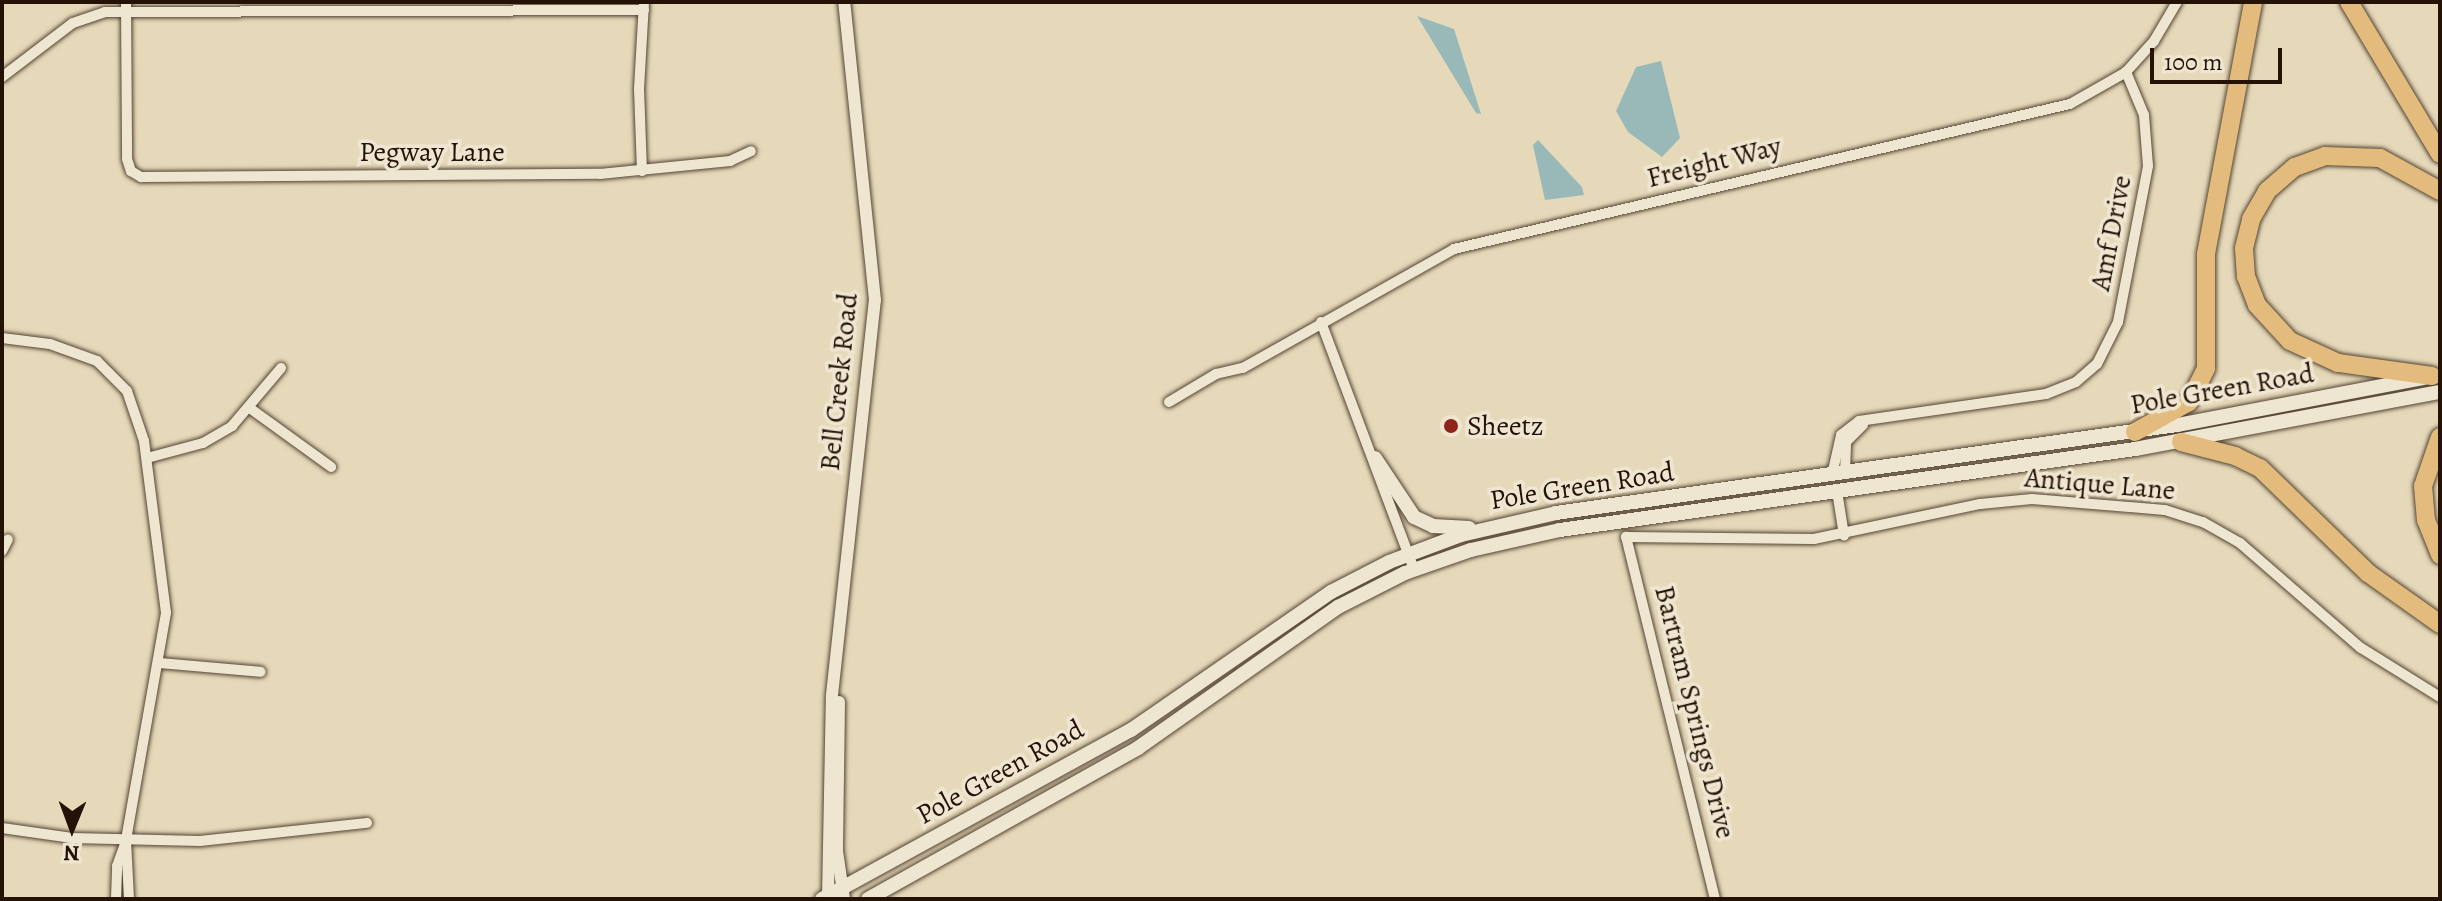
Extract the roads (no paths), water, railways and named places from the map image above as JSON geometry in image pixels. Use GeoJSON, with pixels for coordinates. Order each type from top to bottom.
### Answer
{"type":"FeatureCollection","features":[{"type":"Feature","properties":{"kind":"highway"},"geometry":{"type":"LineString","coordinates":[[2135,432],[2189,402],[2206,368],[2206,254],[2253,2]]}},
{"type":"Feature","properties":{"kind":"highway"},"geometry":{"type":"LineString","coordinates":[[2349,2],[2440,154]]}},
{"type":"Feature","properties":{"kind":"highway"},"geometry":{"type":"LineString","coordinates":[[2437,381],[2347,365],[2290,341],[2257,305],[2246,277],[2244,248],[2251,219],[2267,191],[2295,167],[2325,156],[2380,158],[2440,191]]}},
{"type":"Feature","properties":{"kind":"highway"},"geometry":{"type":"LineString","coordinates":[[2440,437],[2426,467],[2423,498],[2440,555]]}},
{"type":"Feature","properties":{"kind":"highway"},"geometry":{"type":"LineString","coordinates":[[2181,442],[2235,456],[2260,468],[2368,573],[2440,624]]}},
{"type":"Feature","properties":{"kind":"main road","name":"Pole Green Road"},"geometry":{"type":"LineString","coordinates":[[832,896],[1131,730],[1316,601],[1408,554],[1493,526],[2135,432],[2437,381]]}},
{"type":"Feature","properties":{"kind":"main road","name":"Pole Green Road"},"geometry":{"type":"LineString","coordinates":[[868,899],[1138,748],[1324,616],[1414,570],[1527,535],[2181,442],[2437,381]]}},
{"type":"Feature","properties":{"kind":"main road"},"geometry":{"type":"LineString","coordinates":[[1375,458],[1404,505],[1423,522],[1448,528],[1493,526]]}},
{"type":"Feature","properties":{"kind":"main road"},"geometry":{"type":"LineString","coordinates":[[1752,486],[1779,490],[1826,485],[1837,491],[1844,473]]}},
{"type":"Feature","properties":{"kind":"street","name":"Bell Creek Road"},"geometry":{"type":"LineString","coordinates":[[832,896],[836,671],[875,300],[844,2]]}},
{"type":"Feature","properties":{"kind":"street"},"geometry":{"type":"LineString","coordinates":[[2126,72],[2154,41],[2177,2]]}},
{"type":"Feature","properties":{"kind":"street"},"geometry":{"type":"LineString","coordinates":[[4,72],[85,17],[126,7],[644,6],[639,89],[642,171]]}},
{"type":"Feature","properties":{"kind":"street","name":"Pegway Lane"},"geometry":{"type":"LineString","coordinates":[[126,7],[128,152],[131,171],[141,177],[642,171],[730,161],[751,151]]}},
{"type":"Feature","properties":{"kind":"street","name":"Freight Way"},"geometry":{"type":"LineString","coordinates":[[1169,402],[1216,374],[1243,368],[1454,249],[2057,108],[2126,72]]}},
{"type":"Feature","properties":{"kind":"street","name":"Amf Drive"},"geometry":{"type":"LineString","coordinates":[[1844,473],[1846,442],[1863,425],[2046,394],[2076,382],[2097,364],[2111,341],[2148,166],[2144,115],[2126,72]]}},
{"type":"Feature","properties":{"kind":"street"},"geometry":{"type":"LineString","coordinates":[[1321,322],[1375,458],[1414,570]]}},
{"type":"Feature","properties":{"kind":"street"},"geometry":{"type":"LineString","coordinates":[[2,338],[68,349],[109,370],[132,402],[147,458],[165,595],[159,663],[126,841],[117,866],[116,899]]}},
{"type":"Feature","properties":{"kind":"street"},"geometry":{"type":"LineString","coordinates":[[147,458],[203,443],[251,409],[281,368]]}},
{"type":"Feature","properties":{"kind":"street"},"geometry":{"type":"LineString","coordinates":[[251,409],[331,467]]}},
{"type":"Feature","properties":{"kind":"street"},"geometry":{"type":"LineString","coordinates":[[1837,491],[1844,535]]}},
{"type":"Feature","properties":{"kind":"street","name":"Antique Lane"},"geometry":{"type":"LineString","coordinates":[[1626,537],[1794,540],[1844,535],[1980,504],[2032,499],[2183,514],[2240,543],[2361,648],[2440,697]]}},
{"type":"Feature","properties":{"kind":"street","name":"Bartram Springs Drive"},"geometry":{"type":"LineString","coordinates":[[1626,537],[1715,899]]}},
{"type":"Feature","properties":{"kind":"street"},"geometry":{"type":"LineString","coordinates":[[2,551],[8,539]]}},
{"type":"Feature","properties":{"kind":"street"},"geometry":{"type":"LineString","coordinates":[[159,663],[261,672]]}},
{"type":"Feature","properties":{"kind":"street"},"geometry":{"type":"LineString","coordinates":[[2,828],[126,841],[244,838],[367,823]]}},
{"type":"Feature","properties":{"kind":"street"},"geometry":{"type":"LineString","coordinates":[[126,841],[129,899]]}},
{"type":"Feature","properties":{"kind":"water"},"geometry":{"type":"Polygon","coordinates":[[[1417,16],[1454,29],[1481,114],[1476,113],[1417,16]]]}},
{"type":"Feature","properties":{"kind":"water"},"geometry":{"type":"Polygon","coordinates":[[[1661,61],[1680,138],[1662,157],[1628,132],[1616,111],[1636,67],[1661,61]]]}},
{"type":"Feature","properties":{"kind":"water"},"geometry":{"type":"Polygon","coordinates":[[[1538,140],[1582,187],[1584,195],[1545,200],[1533,145],[1538,140]]]}},
{"type":"Feature","properties":{"kind":"place","name":"Sheetz"},"geometry":{"type":"Point","coordinates":[1451,426]}}]}
